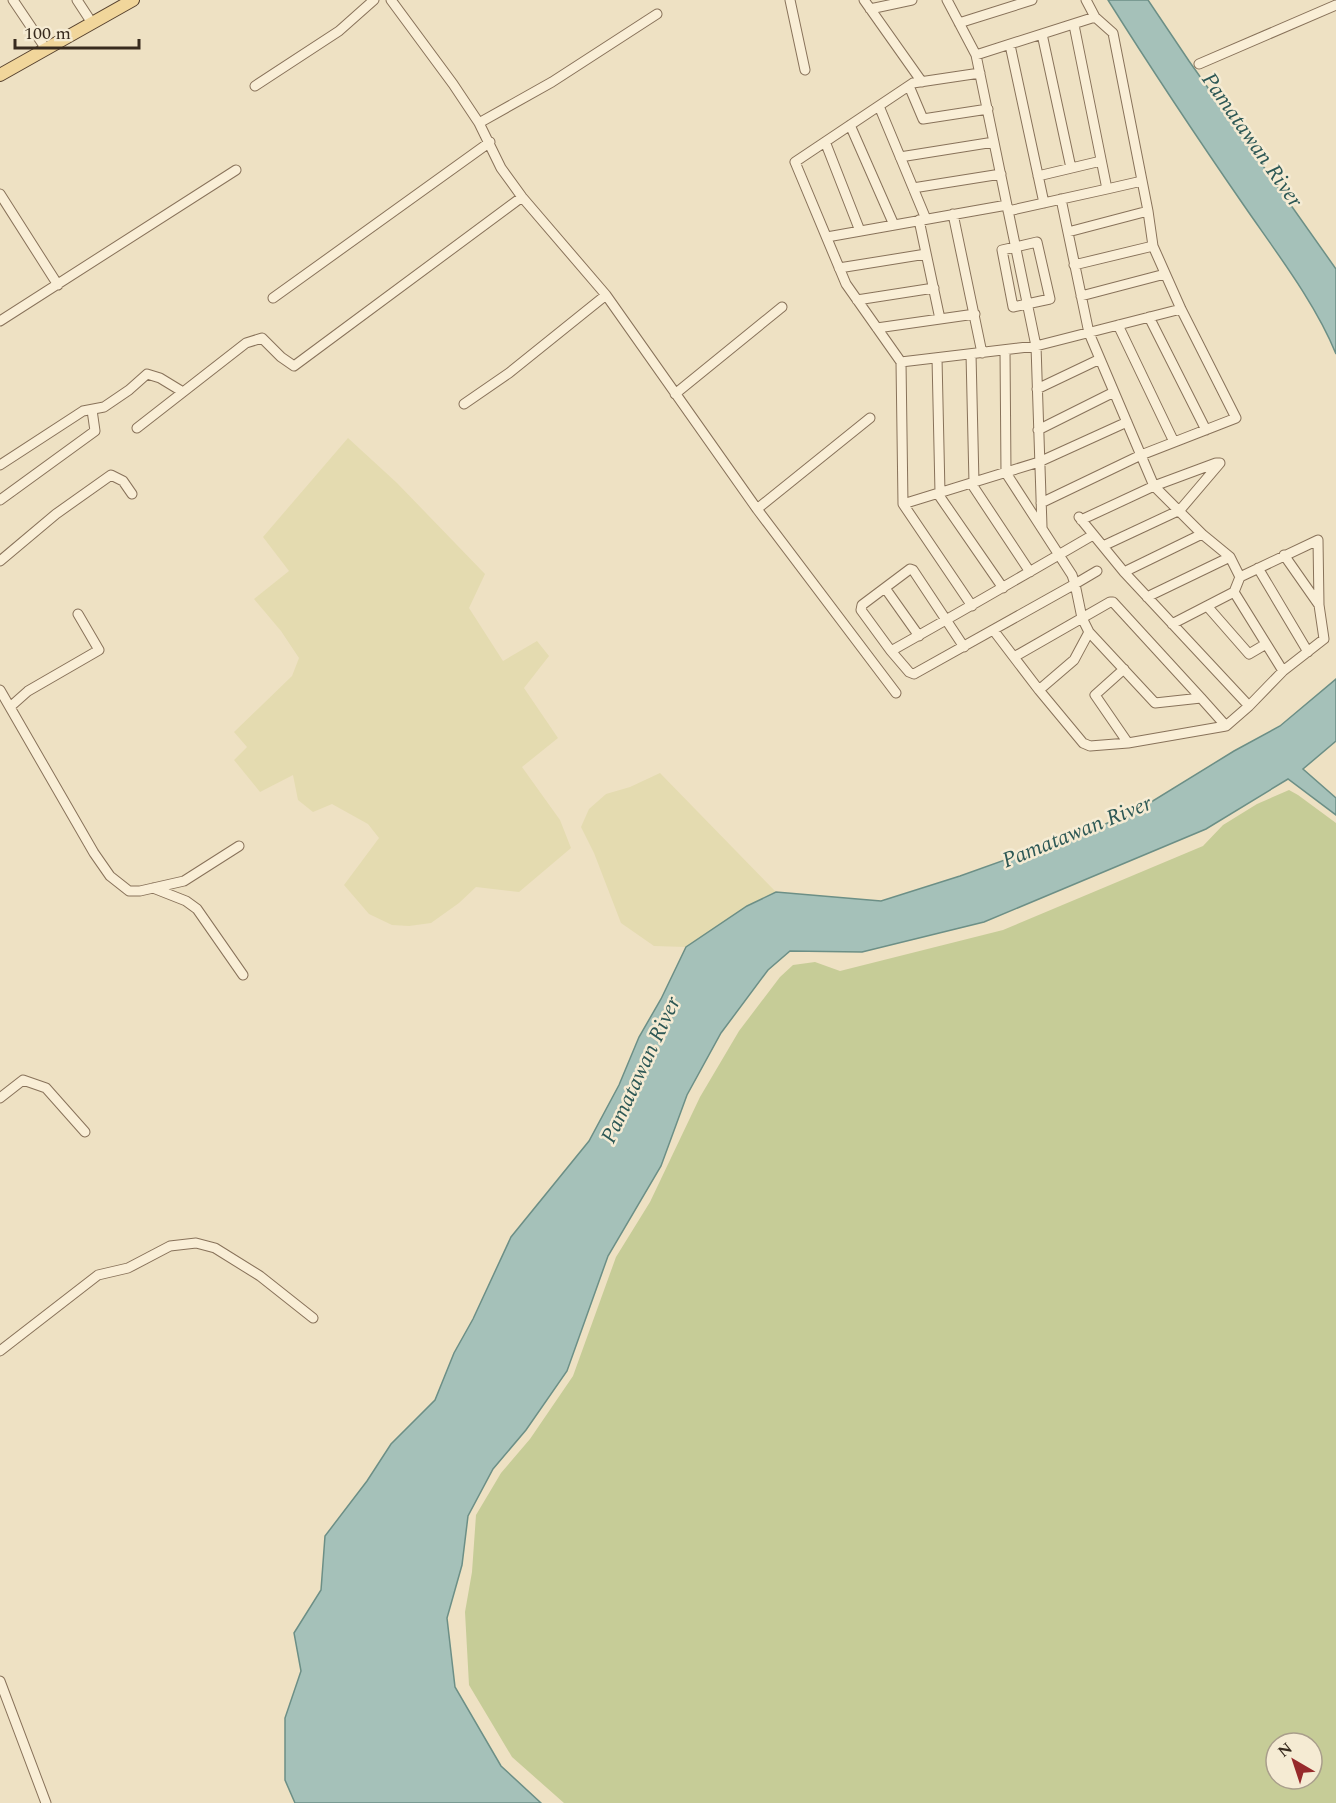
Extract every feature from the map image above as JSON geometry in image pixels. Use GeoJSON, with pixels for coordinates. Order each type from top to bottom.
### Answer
{"type":"FeatureCollection","features":[{"type":"Feature","properties":{"kind":"main road"},"geometry":{"type":"LineString","coordinates":[[0,75],[134,0]]}},
{"type":"Feature","properties":{"kind":"street"},"geometry":{"type":"LineString","coordinates":[[14,0],[46,49]]}},
{"type":"Feature","properties":{"kind":"street"},"geometry":{"type":"LineString","coordinates":[[77,0],[92,23]]}},
{"type":"Feature","properties":{"kind":"street"},"geometry":{"type":"LineString","coordinates":[[255,86],[339,31],[374,0]]}},
{"type":"Feature","properties":{"kind":"street"},"geometry":{"type":"LineString","coordinates":[[391,0],[479,123],[501,168],[522,197],[606,295],[757,509],[896,693]]}},
{"type":"Feature","properties":{"kind":"street"},"geometry":{"type":"LineString","coordinates":[[790,0],[805,70]]}},
{"type":"Feature","properties":{"kind":"street"},"geometry":{"type":"LineString","coordinates":[[864,0],[922,82]]}},
{"type":"Feature","properties":{"kind":"street"},"geometry":{"type":"LineString","coordinates":[[870,9],[912,0]]}},
{"type":"Feature","properties":{"kind":"street"},"geometry":{"type":"LineString","coordinates":[[947,0],[976,55],[1036,346],[1042,527]]}},
{"type":"Feature","properties":{"kind":"street"},"geometry":{"type":"LineString","coordinates":[[959,23],[1032,0]]}},
{"type":"Feature","properties":{"kind":"street"},"geometry":{"type":"LineString","coordinates":[[1041,503],[1141,455],[1236,418],[1181,309],[1153,246],[1113,33],[1095,17],[1086,0]]}},
{"type":"Feature","properties":{"kind":"street"},"geometry":{"type":"LineString","coordinates":[[1199,64],[1336,5]]}},
{"type":"Feature","properties":{"kind":"street"},"geometry":{"type":"LineString","coordinates":[[479,123],[552,82],[657,14]]}},
{"type":"Feature","properties":{"kind":"street"},"geometry":{"type":"LineString","coordinates":[[976,55],[1095,17]]}},
{"type":"Feature","properties":{"kind":"street"},"geometry":{"type":"LineString","coordinates":[[1074,25],[1107,189]]}},
{"type":"Feature","properties":{"kind":"street"},"geometry":{"type":"LineString","coordinates":[[1042,34],[1071,168]]}},
{"type":"Feature","properties":{"kind":"street"},"geometry":{"type":"LineString","coordinates":[[1010,45],[1044,203]]}},
{"type":"Feature","properties":{"kind":"street"},"geometry":{"type":"LineString","coordinates":[[972,606],[903,504],[901,362],[846,284],[795,162],[826,144],[913,83],[980,74]]}},
{"type":"Feature","properties":{"kind":"street"},"geometry":{"type":"LineString","coordinates":[[909,86],[923,119],[987,109]]}},
{"type":"Feature","properties":{"kind":"street"},"geometry":{"type":"LineString","coordinates":[[879,106],[913,188],[923,220],[926,254],[940,319]]}},
{"type":"Feature","properties":{"kind":"street"},"geometry":{"type":"LineString","coordinates":[[850,125],[894,225]]}},
{"type":"Feature","properties":{"kind":"street"},"geometry":{"type":"LineString","coordinates":[[273,298],[490,142]]}},
{"type":"Feature","properties":{"kind":"street"},"geometry":{"type":"LineString","coordinates":[[900,157],[994,142]]}},
{"type":"Feature","properties":{"kind":"street"},"geometry":{"type":"LineString","coordinates":[[826,144],[860,231]]}},
{"type":"Feature","properties":{"kind":"street"},"geometry":{"type":"LineString","coordinates":[[1038,176],[1101,161]]}},
{"type":"Feature","properties":{"kind":"street"},"geometry":{"type":"LineString","coordinates":[[0,321],[236,170]]}},
{"type":"Feature","properties":{"kind":"street"},"geometry":{"type":"LineString","coordinates":[[913,188],[1001,174]]}},
{"type":"Feature","properties":{"kind":"street"},"geometry":{"type":"LineString","coordinates":[[826,237],[953,214],[1044,203],[1142,180]]}},
{"type":"Feature","properties":{"kind":"street"},"geometry":{"type":"LineString","coordinates":[[0,194],[58,285]]}},
{"type":"Feature","properties":{"kind":"street"},"geometry":{"type":"LineString","coordinates":[[137,428],[254,339],[262,338],[294,366],[522,197]]}},
{"type":"Feature","properties":{"kind":"street"},"geometry":{"type":"LineString","coordinates":[[1061,199],[1089,333],[1154,486],[1202,534],[1230,557],[1240,577]]}},
{"type":"Feature","properties":{"kind":"street"},"geometry":{"type":"LineString","coordinates":[[1068,232],[1148,212]]}},
{"type":"Feature","properties":{"kind":"street"},"geometry":{"type":"LineString","coordinates":[[953,214],[982,353]]}},
{"type":"Feature","properties":{"kind":"street"},"geometry":{"type":"LineString","coordinates":[[1037,242],[1050,299],[1028,305],[1013,307],[1002,249],[1037,242]]}},
{"type":"Feature","properties":{"kind":"street"},"geometry":{"type":"LineString","coordinates":[[1074,265],[1153,246]]}},
{"type":"Feature","properties":{"kind":"street"},"geometry":{"type":"LineString","coordinates":[[839,268],[926,254]]}},
{"type":"Feature","properties":{"kind":"street"},"geometry":{"type":"LineString","coordinates":[[1081,296],[1166,274]]}},
{"type":"Feature","properties":{"kind":"street"},"geometry":{"type":"LineString","coordinates":[[857,300],[934,288]]}},
{"type":"Feature","properties":{"kind":"street"},"geometry":{"type":"LineString","coordinates":[[464,404],[509,373],[606,295]]}},
{"type":"Feature","properties":{"kind":"street"},"geometry":{"type":"LineString","coordinates":[[675,394],[782,307]]}},
{"type":"Feature","properties":{"kind":"street"},"geometry":{"type":"LineString","coordinates":[[901,362],[1036,346],[1181,309]]}},
{"type":"Feature","properties":{"kind":"street"},"geometry":{"type":"LineString","coordinates":[[877,328],[975,314]]}},
{"type":"Feature","properties":{"kind":"street"},"geometry":{"type":"LineString","coordinates":[[1149,317],[1206,430]]}},
{"type":"Feature","properties":{"kind":"street"},"geometry":{"type":"LineString","coordinates":[[1118,325],[1174,442]]}},
{"type":"Feature","properties":{"kind":"street"},"geometry":{"type":"LineString","coordinates":[[1005,350],[1006,473],[1072,575],[1082,618],[1089,632],[1155,704],[1201,698]]}},
{"type":"Feature","properties":{"kind":"street"},"geometry":{"type":"LineString","coordinates":[[970,354],[972,483],[1030,572]]}},
{"type":"Feature","properties":{"kind":"street"},"geometry":{"type":"LineString","coordinates":[[937,358],[939,493],[1003,588]]}},
{"type":"Feature","properties":{"kind":"street"},"geometry":{"type":"LineString","coordinates":[[1037,389],[1100,359]]}},
{"type":"Feature","properties":{"kind":"street"},"geometry":{"type":"LineString","coordinates":[[0,465],[72,417],[83,411],[104,407],[147,374],[160,378],[183,392]]}},
{"type":"Feature","properties":{"kind":"street"},"geometry":{"type":"LineString","coordinates":[[1038,430],[1114,392]]}},
{"type":"Feature","properties":{"kind":"street"},"geometry":{"type":"LineString","coordinates":[[0,500],[95,431],[92,410]]}},
{"type":"Feature","properties":{"kind":"street"},"geometry":{"type":"LineString","coordinates":[[757,509],[870,418]]}},
{"type":"Feature","properties":{"kind":"street"},"geometry":{"type":"LineString","coordinates":[[903,504],[1039,462],[1127,422]]}},
{"type":"Feature","properties":{"kind":"street"},"geometry":{"type":"LineString","coordinates":[[1103,546],[1180,510],[1220,463],[1154,486],[1079,518],[1124,572],[1249,706]]}},
{"type":"Feature","properties":{"kind":"street"},"geometry":{"type":"LineString","coordinates":[[0,561],[56,514],[111,475],[123,481],[132,494]]}},
{"type":"Feature","properties":{"kind":"street"},"geometry":{"type":"LineString","coordinates":[[1124,572],[1202,534]]}},
{"type":"Feature","properties":{"kind":"street"},"geometry":{"type":"LineString","coordinates":[[891,651],[1093,535]]}},
{"type":"Feature","properties":{"kind":"street"},"geometry":{"type":"LineString","coordinates":[[994,631],[1083,744],[1090,746],[1128,743],[1226,726],[1283,671],[1324,639],[1319,605],[1317,540],[1240,577],[1234,592],[1172,624]]}},
{"type":"Feature","properties":{"kind":"street"},"geometry":{"type":"LineString","coordinates":[[1284,555],[1319,605]]}},
{"type":"Feature","properties":{"kind":"street"},"geometry":{"type":"LineString","coordinates":[[1147,597],[1230,557]]}},
{"type":"Feature","properties":{"kind":"street"},"geometry":{"type":"LineString","coordinates":[[1258,568],[1308,652]]}},
{"type":"Feature","properties":{"kind":"street"},"geometry":{"type":"LineString","coordinates":[[964,647],[913,570],[910,569],[862,605],[861,610],[891,651],[909,672],[914,674],[994,631],[1097,571]]}},
{"type":"Feature","properties":{"kind":"street"},"geometry":{"type":"LineString","coordinates":[[885,588],[919,636]]}},
{"type":"Feature","properties":{"kind":"street"},"geometry":{"type":"LineString","coordinates":[[1234,592],[1283,671]]}},
{"type":"Feature","properties":{"kind":"street"},"geometry":{"type":"LineString","coordinates":[[1014,657],[1113,602],[1226,726]]}},
{"type":"Feature","properties":{"kind":"street"},"geometry":{"type":"LineString","coordinates":[[1207,606],[1249,654],[1266,644]]}},
{"type":"Feature","properties":{"kind":"street"},"geometry":{"type":"LineString","coordinates":[[10,707],[28,691],[99,650],[78,614]]}},
{"type":"Feature","properties":{"kind":"street"},"geometry":{"type":"LineString","coordinates":[[1039,690],[1074,660],[1089,632]]}},
{"type":"Feature","properties":{"kind":"street"},"geometry":{"type":"LineString","coordinates":[[1124,669],[1095,695],[1128,743]]}},
{"type":"Feature","properties":{"kind":"street"},"geometry":{"type":"LineString","coordinates":[[0,690],[94,853],[110,876],[129,891],[140,891],[184,881],[239,846]]}},
{"type":"Feature","properties":{"kind":"street"},"geometry":{"type":"LineString","coordinates":[[153,888],[186,901],[197,909],[243,975]]}},
{"type":"Feature","properties":{"kind":"street"},"geometry":{"type":"LineString","coordinates":[[0,1098],[23,1080],[46,1088],[85,1132]]}},
{"type":"Feature","properties":{"kind":"street"},"geometry":{"type":"LineString","coordinates":[[0,1351],[98,1275],[128,1268],[170,1246],[196,1243],[215,1248],[260,1276],[313,1318]]}},
{"type":"Feature","properties":{"kind":"street"},"geometry":{"type":"LineString","coordinates":[[0,1681],[46,1803]]}},
{"type":"Feature","properties":{"kind":"shaded area"},"geometry":{"type":"Polygon","coordinates":[[[348,438],[397,483],[485,574],[469,608],[503,661],[537,641],[549,656],[524,688],[558,738],[522,767],[560,820],[571,848],[519,892],[476,887],[459,903],[431,923],[409,926],[392,925],[369,914],[344,885],[379,838],[368,824],[332,804],[313,812],[298,800],[293,775],[260,792],[234,760],[247,747],[234,732],[292,676],[299,658],[281,631],[254,599],[289,571],[263,537],[348,438]]]}},
{"type":"Feature","properties":{"kind":"shaded area"},"geometry":{"type":"Polygon","coordinates":[[[660,773],[776,892],[747,906],[686,947],[654,946],[621,923],[594,853],[581,827],[589,809],[606,794],[630,787],[660,773]]]}},
{"type":"Feature","properties":{"kind":"green space"},"geometry":{"type":"Polygon","coordinates":[[[1289,790],[1336,823],[1336,1803],[564,1803],[512,1757],[469,1685],[465,1612],[472,1572],[476,1515],[501,1473],[530,1439],[573,1376],[616,1257],[650,1202],[700,1097],[739,1031],[780,977],[793,965],[815,962],[840,971],[1003,930],[1203,846],[1223,825],[1257,804],[1289,790]]]}},
{"type":"Feature","properties":{"kind":"water"},"geometry":{"type":"Polygon","coordinates":[[[1108,0],[1148,0],[1336,269],[1336,354],[1318,316],[1295,279],[1108,0]]]}},
{"type":"Feature","properties":{"kind":"water","name":"Pamatawan River"},"geometry":{"type":"Polygon","coordinates":[[[1336,679],[1336,741],[1303,769],[1336,798],[1336,815],[1288,779],[1206,829],[984,922],[862,952],[790,951],[768,970],[721,1033],[687,1095],[661,1166],[608,1256],[567,1371],[526,1430],[493,1469],[468,1516],[462,1565],[447,1618],[455,1687],[501,1766],[541,1803],[295,1803],[285,1780],[285,1718],[301,1671],[294,1633],[321,1590],[325,1536],[367,1481],[391,1444],[435,1400],[454,1353],[473,1319],[511,1237],[589,1141],[686,947],[747,906],[776,892],[881,901],[960,876],[1130,815],[1234,751],[1280,726],[1336,679]]]}}]}
